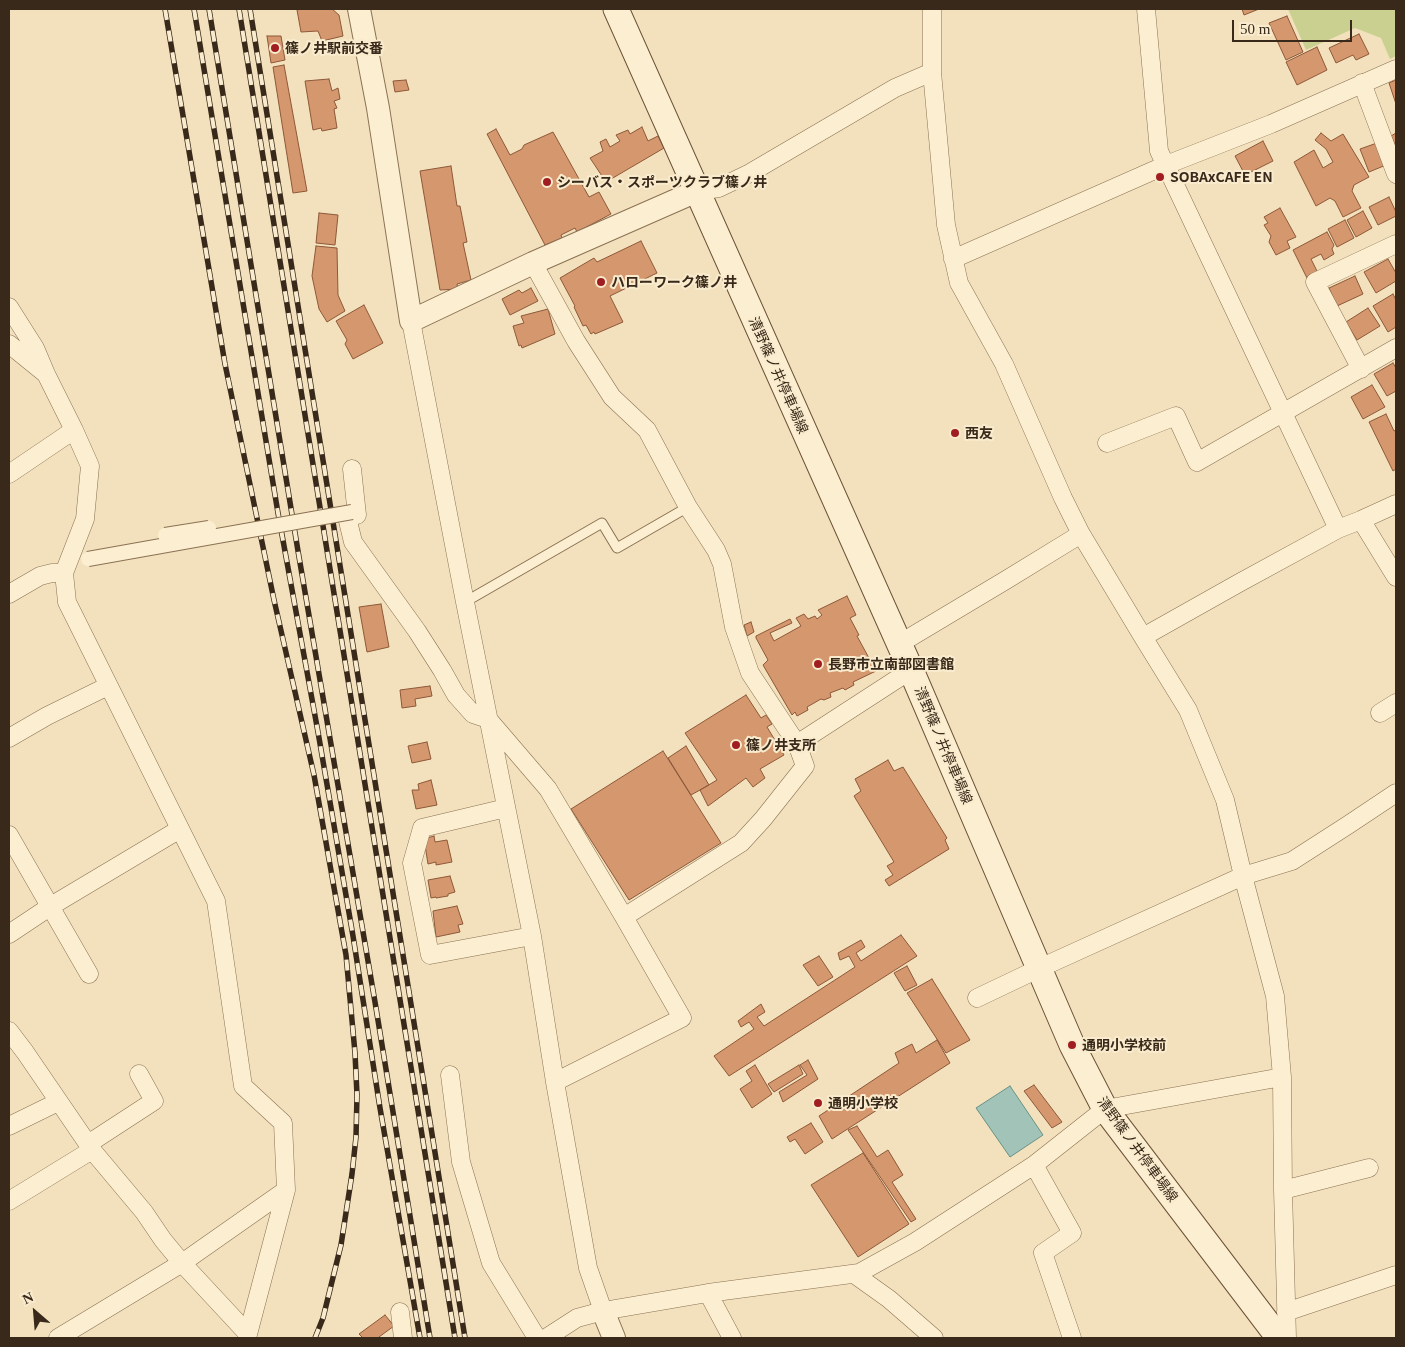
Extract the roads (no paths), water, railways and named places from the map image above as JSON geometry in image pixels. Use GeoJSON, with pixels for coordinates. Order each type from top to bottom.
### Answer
{"type":"FeatureCollection","features":[{"type":"Feature","properties":{"kind":"main road","name":"清野篠ノ井停車場線"},"geometry":{"type":"LineString","coordinates":[[616,9],[911,670],[1072,1045],[1105,1109],[1279,1338]]}},
{"type":"Feature","properties":{"kind":"street"},"geometry":{"type":"LineString","coordinates":[[359,9],[378,108],[411,321],[464,602],[532,936],[555,1082],[588,1268],[614,1338]]}},
{"type":"Feature","properties":{"kind":"street"},"geometry":{"type":"LineString","coordinates":[[932,9],[932,72],[946,225],[959,283],[1004,364],[1063,498],[1081,534],[1188,710],[1225,800],[1275,996],[1282,1077],[1287,1338]]}},
{"type":"Feature","properties":{"kind":"street"},"geometry":{"type":"LineString","coordinates":[[1146,9],[1159,151],[1338,529]]}},
{"type":"Feature","properties":{"kind":"street"},"geometry":{"type":"LineString","coordinates":[[953,259],[1166,165],[1271,124],[1396,68]]}},
{"type":"Feature","properties":{"kind":"street"},"geometry":{"type":"LineString","coordinates":[[411,321],[533,263],[698,191],[719,188],[750,173],[895,88],[932,72]]}},
{"type":"Feature","properties":{"kind":"street"},"geometry":{"type":"LineString","coordinates":[[1362,83],[1396,174]]}},
{"type":"Feature","properties":{"kind":"street"},"geometry":{"type":"LineString","coordinates":[[1361,369],[1315,282],[1396,244]]}},
{"type":"Feature","properties":{"kind":"street"},"geometry":{"type":"LineString","coordinates":[[533,263],[576,341],[612,397],[647,430],[688,507],[716,550],[722,564],[734,627],[750,673],[797,744],[805,766],[741,843],[624,917]]}},
{"type":"Feature","properties":{"kind":"street"},"geometry":{"type":"LineString","coordinates":[[9,308],[35,348],[90,466],[85,519],[64,573],[66,602],[216,901],[243,1086],[283,1123],[286,1190],[247,1336]]}},
{"type":"Feature","properties":{"kind":"street"},"geometry":{"type":"LineString","coordinates":[[9,344],[46,374]]}},
{"type":"Feature","properties":{"kind":"street"},"geometry":{"type":"LineString","coordinates":[[1107,443],[1176,416],[1197,462],[1396,348]]}},
{"type":"Feature","properties":{"kind":"street"},"geometry":{"type":"LineString","coordinates":[[9,474],[74,430]]}},
{"type":"Feature","properties":{"kind":"street"},"geometry":{"type":"LineString","coordinates":[[352,469],[357,515],[347,517],[353,542],[417,631],[456,695],[473,714],[488,719],[548,789],[682,1018],[555,1082]]}},
{"type":"Feature","properties":{"kind":"street"},"geometry":{"type":"LineString","coordinates":[[1143,637],[1239,582],[1338,529],[1396,504]]}},
{"type":"Feature","properties":{"kind":"street"},"geometry":{"type":"LineString","coordinates":[[88,559],[352,512]]}},
{"type":"Feature","properties":{"kind":"street"},"geometry":{"type":"LineString","coordinates":[[165,535],[269,518]]}},
{"type":"Feature","properties":{"kind":"street"},"geometry":{"type":"LineString","coordinates":[[1361,520],[1396,577]]}},
{"type":"Feature","properties":{"kind":"street"},"geometry":{"type":"LineString","coordinates":[[899,644],[1081,534]]}},
{"type":"Feature","properties":{"kind":"street"},"geometry":{"type":"LineString","coordinates":[[9,594],[40,576],[64,573]]}},
{"type":"Feature","properties":{"kind":"street"},"geometry":{"type":"LineString","coordinates":[[797,744],[911,670]]}},
{"type":"Feature","properties":{"kind":"street"},"geometry":{"type":"LineString","coordinates":[[9,738],[47,716],[108,686]]}},
{"type":"Feature","properties":{"kind":"street"},"geometry":{"type":"LineString","coordinates":[[1380,712],[1396,703]]}},
{"type":"Feature","properties":{"kind":"street"},"geometry":{"type":"LineString","coordinates":[[978,998],[1243,876],[1292,861],[1396,793]]}},
{"type":"Feature","properties":{"kind":"street"},"geometry":{"type":"LineString","coordinates":[[506,808],[422,828],[412,863],[430,955],[532,936]]}},
{"type":"Feature","properties":{"kind":"street"},"geometry":{"type":"LineString","coordinates":[[9,934],[51,906],[180,829]]}},
{"type":"Feature","properties":{"kind":"street"},"geometry":{"type":"LineString","coordinates":[[9,835],[89,974]]}},
{"type":"Feature","properties":{"kind":"street"},"geometry":{"type":"LineString","coordinates":[[9,1031],[90,1147],[144,1212],[182,1263],[247,1336]]}},
{"type":"Feature","properties":{"kind":"street"},"geometry":{"type":"LineString","coordinates":[[9,1201],[90,1147],[154,1101],[138,1074]]}},
{"type":"Feature","properties":{"kind":"street"},"geometry":{"type":"LineString","coordinates":[[450,1075],[462,1162],[491,1263],[537,1338]]}},
{"type":"Feature","properties":{"kind":"street"},"geometry":{"type":"LineString","coordinates":[[546,1338],[577,1318],[603,1311],[708,1293],[859,1273],[915,1242],[1034,1165],[1105,1109],[1282,1077]]}},
{"type":"Feature","properties":{"kind":"street"},"geometry":{"type":"LineString","coordinates":[[9,1126],[58,1102]]}},
{"type":"Feature","properties":{"kind":"street"},"geometry":{"type":"LineString","coordinates":[[1034,1165],[1072,1233],[1043,1253],[1072,1338]]}},
{"type":"Feature","properties":{"kind":"street"},"geometry":{"type":"LineString","coordinates":[[1283,1190],[1369,1168]]}},
{"type":"Feature","properties":{"kind":"street"},"geometry":{"type":"LineString","coordinates":[[58,1338],[182,1263],[286,1190]]}},
{"type":"Feature","properties":{"kind":"street"},"geometry":{"type":"LineString","coordinates":[[854,1274],[889,1299],[934,1338]]}},
{"type":"Feature","properties":{"kind":"street"},"geometry":{"type":"LineString","coordinates":[[1286,1312],[1396,1275]]}},
{"type":"Feature","properties":{"kind":"street"},"geometry":{"type":"LineString","coordinates":[[708,1293],[732,1338]]}},
{"type":"Feature","properties":{"kind":"street"},"geometry":{"type":"LineString","coordinates":[[400,1312],[404,1338]]}},
{"type":"Feature","properties":{"kind":"lane"},"geometry":{"type":"LineString","coordinates":[[464,602],[602,523],[616,548],[688,507]]}},
{"type":"Feature","properties":{"kind":"water"},"geometry":{"type":"Polygon","coordinates":[[[1010,1086],[1043,1135],[1010,1157],[976,1108],[1010,1086]]]}},
{"type":"Feature","properties":{"kind":"railway"},"geometry":{"type":"LineString","coordinates":[[165,9],[225,364],[274,600],[314,775],[346,955],[355,1053],[356,1137],[341,1245],[323,1318],[315,1338]]}},
{"type":"Feature","properties":{"kind":"railway"},"geometry":{"type":"LineString","coordinates":[[194,9],[278,513],[318,732],[420,1338]]}},
{"type":"Feature","properties":{"kind":"railway"},"geometry":{"type":"LineString","coordinates":[[209,9],[430,1338]]}},
{"type":"Feature","properties":{"kind":"railway"},"geometry":{"type":"LineString","coordinates":[[239,9],[455,1338]]}},
{"type":"Feature","properties":{"kind":"railway"},"geometry":{"type":"LineString","coordinates":[[250,9],[465,1338]]}},
{"type":"Feature","properties":{"kind":"place","name":"篠ノ井駅前交番"},"geometry":{"type":"Point","coordinates":[275,48]}},
{"type":"Feature","properties":{"kind":"place","name":"SOBAxCAFE EN"},"geometry":{"type":"Point","coordinates":[1160,177]}},
{"type":"Feature","properties":{"kind":"place","name":"シーバス・スポーツクラブ篠ノ井"},"geometry":{"type":"Point","coordinates":[547,182]}},
{"type":"Feature","properties":{"kind":"place","name":"ハローワーク篠ノ井"},"geometry":{"type":"Point","coordinates":[601,282]}},
{"type":"Feature","properties":{"kind":"place","name":"西友"},"geometry":{"type":"Point","coordinates":[955,433]}},
{"type":"Feature","properties":{"kind":"place","name":"長野市立南部図書館"},"geometry":{"type":"Point","coordinates":[818,664]}},
{"type":"Feature","properties":{"kind":"place","name":"篠ノ井支所"},"geometry":{"type":"Point","coordinates":[736,745]}},
{"type":"Feature","properties":{"kind":"place","name":"通明小学校前"},"geometry":{"type":"Point","coordinates":[1072,1045]}},
{"type":"Feature","properties":{"kind":"place","name":"通明小学校"},"geometry":{"type":"Point","coordinates":[818,1103]}}]}
